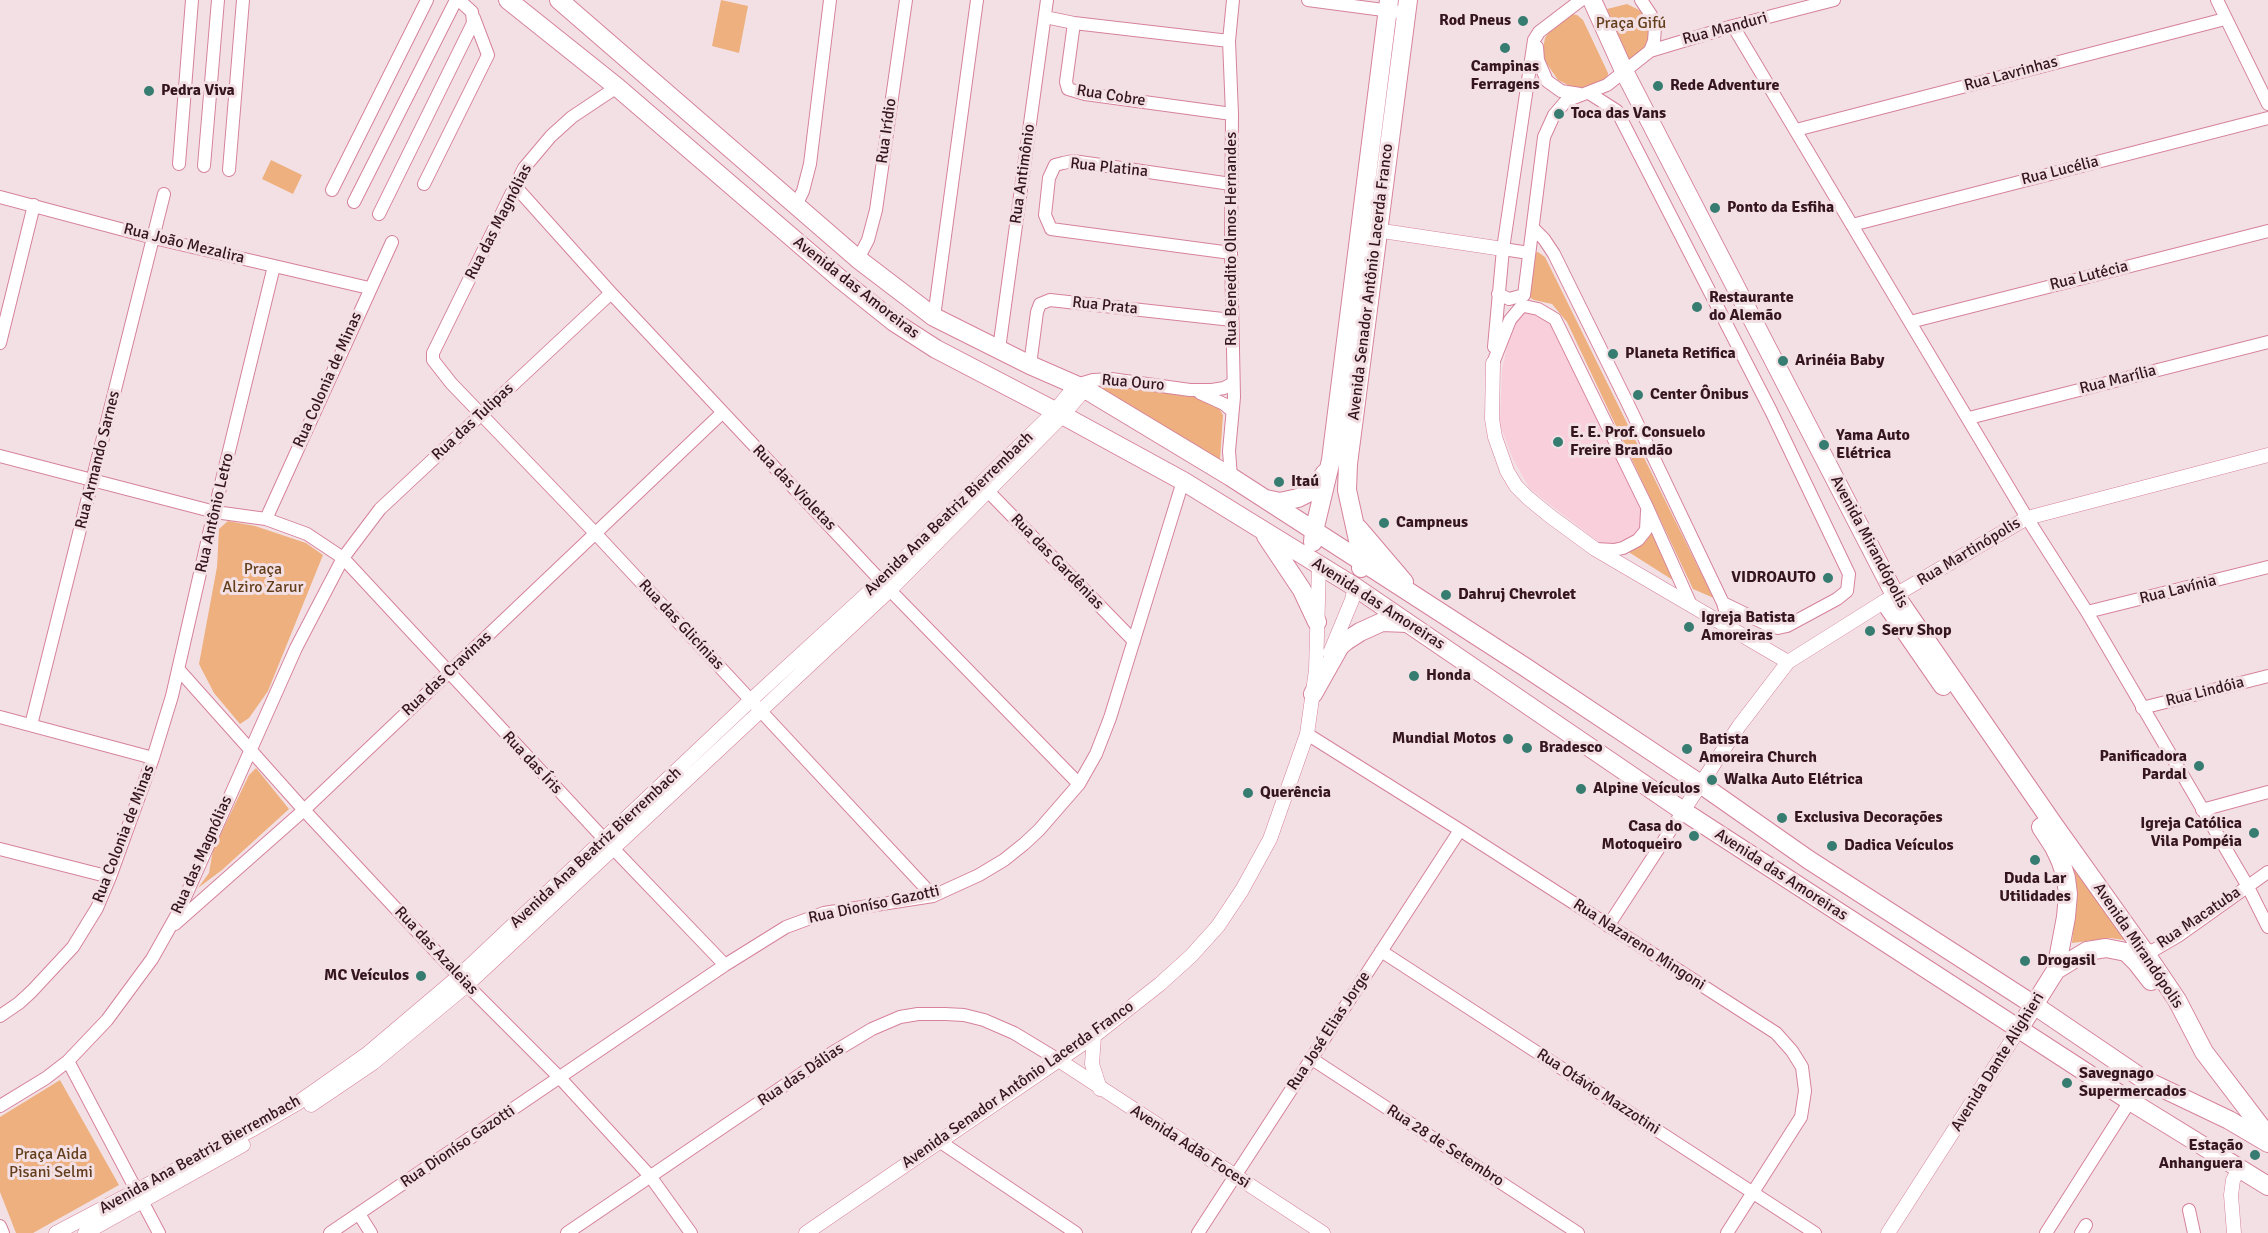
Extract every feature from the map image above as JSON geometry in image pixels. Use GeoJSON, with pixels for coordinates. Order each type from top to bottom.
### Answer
{"type":"FeatureCollection","features":[{"type":"Feature","properties":{"kind":"main road","name":"Avenida das Amoreiras"},"geometry":{"type":"LineString","coordinates":[[508,0],[617,87],[894,322],[936,349],[1183,481],[1319,564],[1683,811],[2130,1101],[2268,1185]]}},
{"type":"Feature","properties":{"kind":"main road","name":"Avenida das Amoreiras"},"geometry":{"type":"LineString","coordinates":[[559,0],[858,259],[934,317],[1030,365],[1081,387],[1231,477],[1525,667],[1819,866],[2034,1005],[2143,1079],[2229,1120],[2268,1143]]}},
{"type":"Feature","properties":{"kind":"main road","name":"Avenida Mirandópolis"},"geometry":{"type":"LineString","coordinates":[[1582,0],[1890,598],[2054,847],[2066,878],[2068,894],[2056,970]]}},
{"type":"Feature","properties":{"kind":"main road","name":"Avenida Senador Antônio Lacerda Franco"},"geometry":{"type":"LineString","coordinates":[[1314,531],[1331,460],[1389,5]]}},
{"type":"Feature","properties":{"kind":"main road","name":"Avenida Senador Antônio Lacerda Franco"},"geometry":{"type":"LineString","coordinates":[[1363,563],[1347,490],[1348,465],[1407,6]]}},
{"type":"Feature","properties":{"kind":"main road"},"geometry":{"type":"LineString","coordinates":[[1265,499],[1287,501],[1312,492],[1331,460]]}},
{"type":"Feature","properties":{"kind":"main road"},"geometry":{"type":"LineString","coordinates":[[1355,524],[1419,599]]}},
{"type":"Feature","properties":{"kind":"main road"},"geometry":{"type":"LineString","coordinates":[[1261,530],[1291,571],[1317,622]]}},
{"type":"Feature","properties":{"kind":"main road"},"geometry":{"type":"LineString","coordinates":[[1314,531],[1313,543],[1319,564]]}},
{"type":"Feature","properties":{"kind":"main road"},"geometry":{"type":"LineString","coordinates":[[1355,587],[1363,563]]}},
{"type":"Feature","properties":{"kind":"main road","name":"Avenida Mirandópolis"},"geometry":{"type":"LineString","coordinates":[[1890,598],[2054,825],[2135,951],[2177,1000],[2204,1052],[2260,1114],[2268,1136]]}},
{"type":"Feature","properties":{"kind":"main road"},"geometry":{"type":"LineString","coordinates":[[1313,694],[1340,646],[1346,641],[1359,632],[1382,622],[1407,623]]}},
{"type":"Feature","properties":{"kind":"main road","name":"Avenida Dante Alighieri"},"geometry":{"type":"LineString","coordinates":[[2019,1029],[2056,970],[2087,951],[2106,948],[2135,951]]}},
{"type":"Feature","properties":{"kind":"street"},"geometry":{"type":"LineString","coordinates":[[179,164],[192,0]]}},
{"type":"Feature","properties":{"kind":"street"},"geometry":{"type":"LineString","coordinates":[[204,166],[218,0]]}},
{"type":"Feature","properties":{"kind":"street"},"geometry":{"type":"LineString","coordinates":[[229,170],[243,0]]}},
{"type":"Feature","properties":{"kind":"street"},"geometry":{"type":"LineString","coordinates":[[332,190],[427,0]]}},
{"type":"Feature","properties":{"kind":"street"},"geometry":{"type":"LineString","coordinates":[[354,202],[458,0],[472,12],[488,55],[424,184]]}},
{"type":"Feature","properties":{"kind":"street"},"geometry":{"type":"LineString","coordinates":[[796,206],[803,191],[810,164],[830,0]]}},
{"type":"Feature","properties":{"kind":"street","name":"Rua Irídio"},"geometry":{"type":"LineString","coordinates":[[858,259],[868,240],[876,210],[906,0]]}},
{"type":"Feature","properties":{"kind":"street"},"geometry":{"type":"LineString","coordinates":[[934,317],[977,0]]}},
{"type":"Feature","properties":{"kind":"street","name":"Rua Antimônio"},"geometry":{"type":"LineString","coordinates":[[999,349],[1047,0]]}},
{"type":"Feature","properties":{"kind":"street","name":"Rua Benedito Olmos Hernandes"},"geometry":{"type":"LineString","coordinates":[[1231,477],[1229,451],[1234,397],[1231,253],[1232,114],[1229,41],[1233,0]]}},
{"type":"Feature","properties":{"kind":"street"},"geometry":{"type":"LineString","coordinates":[[1308,0],[1407,6]]}},
{"type":"Feature","properties":{"kind":"street"},"geometry":{"type":"LineString","coordinates":[[1582,0],[1543,28],[1534,40],[1532,51],[1498,294],[1492,419],[1500,455],[1516,486],[1528,498],[1595,549],[1788,662]]}},
{"type":"Feature","properties":{"kind":"street"},"geometry":{"type":"LineString","coordinates":[[1493,363],[1510,320],[1524,301],[1528,253],[1544,137],[1548,125],[1566,101],[1586,94],[1620,76],[1650,51],[1655,28],[1651,15],[1641,0]]}},
{"type":"Feature","properties":{"kind":"street","name":"Rua Manduri"},"geometry":{"type":"LineString","coordinates":[[1650,51],[1733,26],[1834,0]]}},
{"type":"Feature","properties":{"kind":"street"},"geometry":{"type":"LineString","coordinates":[[2217,0],[2268,104]]}},
{"type":"Feature","properties":{"kind":"street"},"geometry":{"type":"LineString","coordinates":[[1045,17],[1074,24],[1229,41]]}},
{"type":"Feature","properties":{"kind":"street"},"geometry":{"type":"LineString","coordinates":[[379,214],[474,18]]}},
{"type":"Feature","properties":{"kind":"street","name":"Rua Lavrinhas"},"geometry":{"type":"LineString","coordinates":[[1796,130],[2225,19]]}},
{"type":"Feature","properties":{"kind":"street","name":"Rua Cobre"},"geometry":{"type":"LineString","coordinates":[[1074,24],[1066,82],[1068,89],[1085,94],[1232,114]]}},
{"type":"Feature","properties":{"kind":"street"},"geometry":{"type":"LineString","coordinates":[[1733,26],[2027,518],[2087,612],[2247,885],[2268,927]]}},
{"type":"Feature","properties":{"kind":"street","name":"Avenida Mirandópolis"},"geometry":{"type":"LineString","coordinates":[[1543,28],[1537,50],[1542,72],[1547,81],[1561,91],[1586,94],[1617,111],[1771,411],[1849,574],[1847,591],[1837,599],[1787,626],[1778,628],[1770,626],[1723,603]]}},
{"type":"Feature","properties":{"kind":"street","name":"Rua das Magnólias"},"geometry":{"type":"LineString","coordinates":[[433,353],[524,168],[551,136],[572,117],[617,87]]}},
{"type":"Feature","properties":{"kind":"street","name":"Rua Lucélia"},"geometry":{"type":"LineString","coordinates":[[1852,225],[2268,118]]}},
{"type":"Feature","properties":{"kind":"street","name":"Rua Platina"},"geometry":{"type":"LineString","coordinates":[[1231,184],[1073,161],[1055,165],[1049,178],[1045,215],[1051,229],[1231,253]]}},
{"type":"Feature","properties":{"kind":"street","name":"Rua das Violetas"},"geometry":{"type":"LineString","coordinates":[[515,186],[610,293],[807,500],[885,586],[1079,784]]}},
{"type":"Feature","properties":{"kind":"street","name":"Rua Armando Sarnes"},"geometry":{"type":"LineString","coordinates":[[31,725],[164,194]]}},
{"type":"Feature","properties":{"kind":"street","name":"Rua João Mezalira"},"geometry":{"type":"LineString","coordinates":[[0,197],[154,238],[369,288]]}},
{"type":"Feature","properties":{"kind":"street"},"geometry":{"type":"LineString","coordinates":[[0,343],[34,205]]}},
{"type":"Feature","properties":{"kind":"street"},"geometry":{"type":"LineString","coordinates":[[1359,228],[1528,253]]}},
{"type":"Feature","properties":{"kind":"street"},"geometry":{"type":"LineString","coordinates":[[1533,228],[1544,238],[1554,254],[1723,603],[1730,628]]}},
{"type":"Feature","properties":{"kind":"street","name":"Rua Lutécia"},"geometry":{"type":"LineString","coordinates":[[1910,322],[2268,231]]}},
{"type":"Feature","properties":{"kind":"street","name":"Rua Colonia de Minas"},"geometry":{"type":"LineString","coordinates":[[266,519],[369,288],[392,242]]}},
{"type":"Feature","properties":{"kind":"street","name":"Rua Antônio Letro"},"geometry":{"type":"LineString","coordinates":[[153,758],[179,670],[274,266]]}},
{"type":"Feature","properties":{"kind":"street","name":"Rua das Tulipas"},"geometry":{"type":"LineString","coordinates":[[342,558],[380,509],[610,293]]}},
{"type":"Feature","properties":{"kind":"street"},"geometry":{"type":"LineString","coordinates":[[1498,294],[1509,299],[1524,301],[1544,311],[1559,325],[1647,507],[1691,605]]}},
{"type":"Feature","properties":{"kind":"street","name":"Rua Prata"},"geometry":{"type":"LineString","coordinates":[[1030,365],[1037,312],[1040,304],[1050,300],[1232,320]]}},
{"type":"Feature","properties":{"kind":"street","name":"Rua Marília"},"geometry":{"type":"LineString","coordinates":[[1969,418],[2268,342]]}},
{"type":"Feature","properties":{"kind":"street","name":"Rua das Glicínias"},"geometry":{"type":"LineString","coordinates":[[433,353],[433,360],[440,371],[596,534],[933,896]]}},
{"type":"Feature","properties":{"kind":"street","name":"Rua Ouro"},"geometry":{"type":"LineString","coordinates":[[1081,387],[1094,380],[1111,379],[1190,390],[1212,390],[1233,383]]}},
{"type":"Feature","properties":{"kind":"street","name":"Avenida Ana Beatriz Bierrembach"},"geometry":{"type":"LineString","coordinates":[[85,1233],[139,1197],[296,1104],[367,1054],[463,981],[885,586],[1059,413],[1081,387]]}},
{"type":"Feature","properties":{"kind":"street","name":"Rua Ouro"},"geometry":{"type":"LineString","coordinates":[[1190,390],[1213,397],[1232,411]]}},
{"type":"Feature","properties":{"kind":"street","name":"Rua das Cravinas"},"geometry":{"type":"LineString","coordinates":[[168,931],[303,810],[722,413]]}},
{"type":"Feature","properties":{"kind":"street","name":"Rua Martinópolis"},"geometry":{"type":"LineString","coordinates":[[1608,926],[1699,783],[1788,662],[1890,598],[2027,518],[2268,455]]}},
{"type":"Feature","properties":{"kind":"street","name":"Rua das Íris"},"geometry":{"type":"LineString","coordinates":[[0,456],[215,512],[266,519],[307,534],[342,558],[725,965]]}},
{"type":"Feature","properties":{"kind":"street","name":"Rua Dioníso Gazotti"},"geometry":{"type":"LineString","coordinates":[[330,1233],[725,965],[798,921],[825,913],[933,896],[979,875],[1004,860],[1039,830],[1079,784],[1105,733],[1183,481]]}},
{"type":"Feature","properties":{"kind":"street","name":"Rua das Gardênias"},"geometry":{"type":"LineString","coordinates":[[984,488],[1134,641]]}},
{"type":"Feature","properties":{"kind":"street"},"geometry":{"type":"LineString","coordinates":[[1595,549],[1614,550],[1638,540],[1646,530],[1647,507]]}},
{"type":"Feature","properties":{"kind":"street","name":"Rua das Magnólias"},"geometry":{"type":"LineString","coordinates":[[0,1106],[46,1078],[68,1061],[107,1020],[152,959],[179,910],[296,648],[342,558]]}},
{"type":"Feature","properties":{"kind":"street","name":"Avenida Senador Antônio Lacerda Franco"},"geometry":{"type":"LineString","coordinates":[[807,1233],[1057,1059],[1094,1036],[1168,977],[1218,926],[1242,890],[1270,839],[1307,734],[1313,694],[1319,564]]}},
{"type":"Feature","properties":{"kind":"street","name":"Rua Lavínia"},"geometry":{"type":"LineString","coordinates":[[2087,612],[2268,567]]}},
{"type":"Feature","properties":{"kind":"street","name":"Avenida Senador Antônio Lacerda Franco"},"geometry":{"type":"LineString","coordinates":[[1313,694],[1352,600],[1355,587]]}},
{"type":"Feature","properties":{"kind":"street","name":"Rua das Azaleias"},"geometry":{"type":"LineString","coordinates":[[179,670],[303,810],[463,981],[560,1078],[650,1176],[691,1233]]}},
{"type":"Feature","properties":{"kind":"street","name":"Rua Lindóia"},"geometry":{"type":"LineString","coordinates":[[2142,708],[2268,676]]}},
{"type":"Feature","properties":{"kind":"street"},"geometry":{"type":"LineString","coordinates":[[0,717],[153,758]]}},
{"type":"Feature","properties":{"kind":"street","name":"Rua Nazareno Mingoni"},"geometry":{"type":"LineString","coordinates":[[1307,734],[1776,1033],[1792,1051],[1802,1067],[1805,1090],[1801,1117],[1727,1233]]}},
{"type":"Feature","properties":{"kind":"street","name":"Rua Colonia de Minas"},"geometry":{"type":"LineString","coordinates":[[0,1016],[19,1004],[73,947],[97,908],[153,758]]}},
{"type":"Feature","properties":{"kind":"street"},"geometry":{"type":"LineString","coordinates":[[2202,810],[2268,792]]}},
{"type":"Feature","properties":{"kind":"street","name":"Rua José Elias Jorge"},"geometry":{"type":"LineString","coordinates":[[1198,1233],[1460,830]]}},
{"type":"Feature","properties":{"kind":"street"},"geometry":{"type":"LineString","coordinates":[[0,849],[110,877]]}},
{"type":"Feature","properties":{"kind":"street","name":"Rua Macatuba"},"geometry":{"type":"LineString","coordinates":[[2135,951],[2154,950],[2178,936],[2268,872]]}},
{"type":"Feature","properties":{"kind":"street","name":"Rua Otávio Mazzotini"},"geometry":{"type":"LineString","coordinates":[[1381,951],[1815,1233]]}},
{"type":"Feature","properties":{"kind":"street","name":"Rua das Dálias"},"geometry":{"type":"LineString","coordinates":[[567,1233],[832,1053],[872,1029],[900,1017],[945,1014],[964,1015],[984,1020],[1014,1033],[1057,1059]]}},
{"type":"Feature","properties":{"kind":"street","name":"Avenida Dante Alighieri"},"geometry":{"type":"LineString","coordinates":[[1887,1233],[2019,1029]]}},
{"type":"Feature","properties":{"kind":"street"},"geometry":{"type":"LineString","coordinates":[[1094,1036],[1092,1064],[1100,1089]]}},
{"type":"Feature","properties":{"kind":"street","name":"Avenida Adão Focesi"},"geometry":{"type":"LineString","coordinates":[[1057,1059],[1323,1233]]}},
{"type":"Feature","properties":{"kind":"street","name":"Rua 28 de Setembro"},"geometry":{"type":"LineString","coordinates":[[1312,1059],[1578,1233]]}},
{"type":"Feature","properties":{"kind":"street"},"geometry":{"type":"LineString","coordinates":[[68,1061],[159,1233]]}},
{"type":"Feature","properties":{"kind":"street"},"geometry":{"type":"LineString","coordinates":[[2046,1233],[2130,1101]]}},
{"type":"Feature","properties":{"kind":"street"},"geometry":{"type":"LineString","coordinates":[[939,1141],[1076,1233]]}},
{"type":"Feature","properties":{"kind":"street"},"geometry":{"type":"LineString","coordinates":[[2234,1233],[2231,1195],[2233,1180],[2239,1169]]}},
{"type":"Feature","properties":{"kind":"street","name":"Avenida Ana Beatriz Bierrembach"},"geometry":{"type":"LineString","coordinates":[[56,1233],[139,1197]]}},
{"type":"Feature","properties":{"kind":"street"},"geometry":{"type":"LineString","coordinates":[[2189,1210],[2194,1233]]}},
{"type":"Feature","properties":{"kind":"street"},"geometry":{"type":"LineString","coordinates":[[358,1214],[371,1233]]}},
{"type":"Feature","properties":{"kind":"street"},"geometry":{"type":"LineString","coordinates":[[0,1226],[3,1233]]}},
{"type":"Feature","properties":{"kind":"shaded area","name":"E. E. Prof. Consuelo Freire Brandão"},"geometry":{"type":"Polygon","coordinates":[[[1527,310],[1549,319],[1643,514],[1640,531],[1627,544],[1605,547],[1530,489],[1513,459],[1500,425],[1502,370],[1510,334],[1519,314],[1527,310]]]}},
{"type":"Feature","properties":{"kind":"green space"},"geometry":{"type":"Polygon","coordinates":[[[721,0],[748,6],[739,53],[712,46],[721,0]]]}},
{"type":"Feature","properties":{"kind":"green space","name":"Praça Gifú"},"geometry":{"type":"Polygon","coordinates":[[[1627,4],[1643,12],[1650,27],[1648,41],[1641,52],[1630,61],[1607,9],[1627,4]]]}},
{"type":"Feature","properties":{"kind":"green space"},"geometry":{"type":"Polygon","coordinates":[[[1572,14],[1583,20],[1608,73],[1607,81],[1591,89],[1572,87],[1558,80],[1545,61],[1543,49],[1545,38],[1553,26],[1572,14]]]}},
{"type":"Feature","properties":{"kind":"green space"},"geometry":{"type":"Polygon","coordinates":[[[271,160],[302,175],[293,194],[262,179],[271,160]]]}},
{"type":"Feature","properties":{"kind":"green space"},"geometry":{"type":"Polygon","coordinates":[[[1538,252],[1545,257],[1716,599],[1693,589],[1567,322],[1552,304],[1529,297],[1534,253],[1538,252]]]}},
{"type":"Feature","properties":{"kind":"green space"},"geometry":{"type":"Polygon","coordinates":[[[1101,382],[1194,393],[1217,405],[1223,415],[1220,460],[1085,385],[1101,382]]]}},
{"type":"Feature","properties":{"kind":"green space","name":"Praça Alziro Zarur"},"geometry":{"type":"Polygon","coordinates":[[[228,521],[255,526],[306,543],[323,555],[268,691],[249,718],[240,724],[214,693],[199,664],[217,567],[219,529],[228,521]]]}},
{"type":"Feature","properties":{"kind":"green space"},"geometry":{"type":"Polygon","coordinates":[[[1651,527],[1679,584],[1627,551],[1646,541],[1651,527]]]}},
{"type":"Feature","properties":{"kind":"green space"},"geometry":{"type":"Polygon","coordinates":[[[256,768],[289,809],[222,870],[198,888],[209,873],[213,850],[249,775],[256,768]]]}},
{"type":"Feature","properties":{"kind":"green space"},"geometry":{"type":"Polygon","coordinates":[[[2074,866],[2125,940],[2110,938],[2072,943],[2076,896],[2074,866]]]}},
{"type":"Feature","properties":{"kind":"green space","name":"Praça Aida Pisani Selmi"},"geometry":{"type":"Polygon","coordinates":[[[60,1080],[119,1185],[33,1233],[16,1233],[0,1192],[0,1117],[60,1080]]]}},
{"type":"Feature","properties":{"kind":"place","name":"Rod Pneus"},"geometry":{"type":"Point","coordinates":[1523,21]}},
{"type":"Feature","properties":{"kind":"place","name":"Campinas Ferragens"},"geometry":{"type":"Point","coordinates":[1505,48]}},
{"type":"Feature","properties":{"kind":"place","name":"Rede Adventure"},"geometry":{"type":"Point","coordinates":[1658,86]}},
{"type":"Feature","properties":{"kind":"place","name":"Pedra Viva"},"geometry":{"type":"Point","coordinates":[149,91]}},
{"type":"Feature","properties":{"kind":"place","name":"Toca das Vans"},"geometry":{"type":"Point","coordinates":[1559,114]}},
{"type":"Feature","properties":{"kind":"place","name":"Ponto da Esfiha"},"geometry":{"type":"Point","coordinates":[1715,208]}},
{"type":"Feature","properties":{"kind":"place","name":"Restaurante do Alemão"},"geometry":{"type":"Point","coordinates":[1697,307]}},
{"type":"Feature","properties":{"kind":"place","name":"Planeta Retifica"},"geometry":{"type":"Point","coordinates":[1613,354]}},
{"type":"Feature","properties":{"kind":"place","name":"Arinéia Baby"},"geometry":{"type":"Point","coordinates":[1783,361]}},
{"type":"Feature","properties":{"kind":"place","name":"Center Ônibus"},"geometry":{"type":"Point","coordinates":[1638,395]}},
{"type":"Feature","properties":{"kind":"place","name":"E. E. Prof. Consuelo Freire Brandão"},"geometry":{"type":"Point","coordinates":[1558,442]}},
{"type":"Feature","properties":{"kind":"place","name":"Yama Auto Elétrica"},"geometry":{"type":"Point","coordinates":[1824,445]}},
{"type":"Feature","properties":{"kind":"place","name":"Itaú"},"geometry":{"type":"Point","coordinates":[1279,482]}},
{"type":"Feature","properties":{"kind":"place","name":"Campneus"},"geometry":{"type":"Point","coordinates":[1384,523]}},
{"type":"Feature","properties":{"kind":"place","name":"VIDROAUTO"},"geometry":{"type":"Point","coordinates":[1828,578]}},
{"type":"Feature","properties":{"kind":"place","name":"Dahruj Chevrolet"},"geometry":{"type":"Point","coordinates":[1446,595]}},
{"type":"Feature","properties":{"kind":"place","name":"Igreja Batista Amoreiras"},"geometry":{"type":"Point","coordinates":[1689,627]}},
{"type":"Feature","properties":{"kind":"place","name":"Serv Shop"},"geometry":{"type":"Point","coordinates":[1870,631]}},
{"type":"Feature","properties":{"kind":"place","name":"Honda"},"geometry":{"type":"Point","coordinates":[1414,676]}},
{"type":"Feature","properties":{"kind":"place","name":"Mundial Motos"},"geometry":{"type":"Point","coordinates":[1508,739]}},
{"type":"Feature","properties":{"kind":"place","name":"Bradesco"},"geometry":{"type":"Point","coordinates":[1527,748]}},
{"type":"Feature","properties":{"kind":"place","name":"Batista Amoreira Church"},"geometry":{"type":"Point","coordinates":[1687,749]}},
{"type":"Feature","properties":{"kind":"place","name":"Panificadora Pardal"},"geometry":{"type":"Point","coordinates":[2199,766]}},
{"type":"Feature","properties":{"kind":"place","name":"Walka Auto Elétrica"},"geometry":{"type":"Point","coordinates":[1712,780]}},
{"type":"Feature","properties":{"kind":"place","name":"Alpine Veículos"},"geometry":{"type":"Point","coordinates":[1581,789]}},
{"type":"Feature","properties":{"kind":"place","name":"Querência"},"geometry":{"type":"Point","coordinates":[1248,793]}},
{"type":"Feature","properties":{"kind":"place","name":"Exclusiva Decorações"},"geometry":{"type":"Point","coordinates":[1782,818]}},
{"type":"Feature","properties":{"kind":"place","name":"Igreja Católica Vila Pompéia"},"geometry":{"type":"Point","coordinates":[2254,833]}},
{"type":"Feature","properties":{"kind":"place","name":"Casa do Motoqueiro"},"geometry":{"type":"Point","coordinates":[1694,836]}},
{"type":"Feature","properties":{"kind":"place","name":"Dadica Veículos"},"geometry":{"type":"Point","coordinates":[1832,846]}},
{"type":"Feature","properties":{"kind":"place","name":"Duda Lar Utilidades"},"geometry":{"type":"Point","coordinates":[2035,860]}},
{"type":"Feature","properties":{"kind":"place","name":"Drogasil"},"geometry":{"type":"Point","coordinates":[2025,961]}},
{"type":"Feature","properties":{"kind":"place","name":"MC Veículos"},"geometry":{"type":"Point","coordinates":[421,976]}},
{"type":"Feature","properties":{"kind":"place","name":"Savegnago Supermercados"},"geometry":{"type":"Point","coordinates":[2067,1083]}},
{"type":"Feature","properties":{"kind":"place","name":"Estação Anhanguera"},"geometry":{"type":"Point","coordinates":[2255,1155]}}]}
